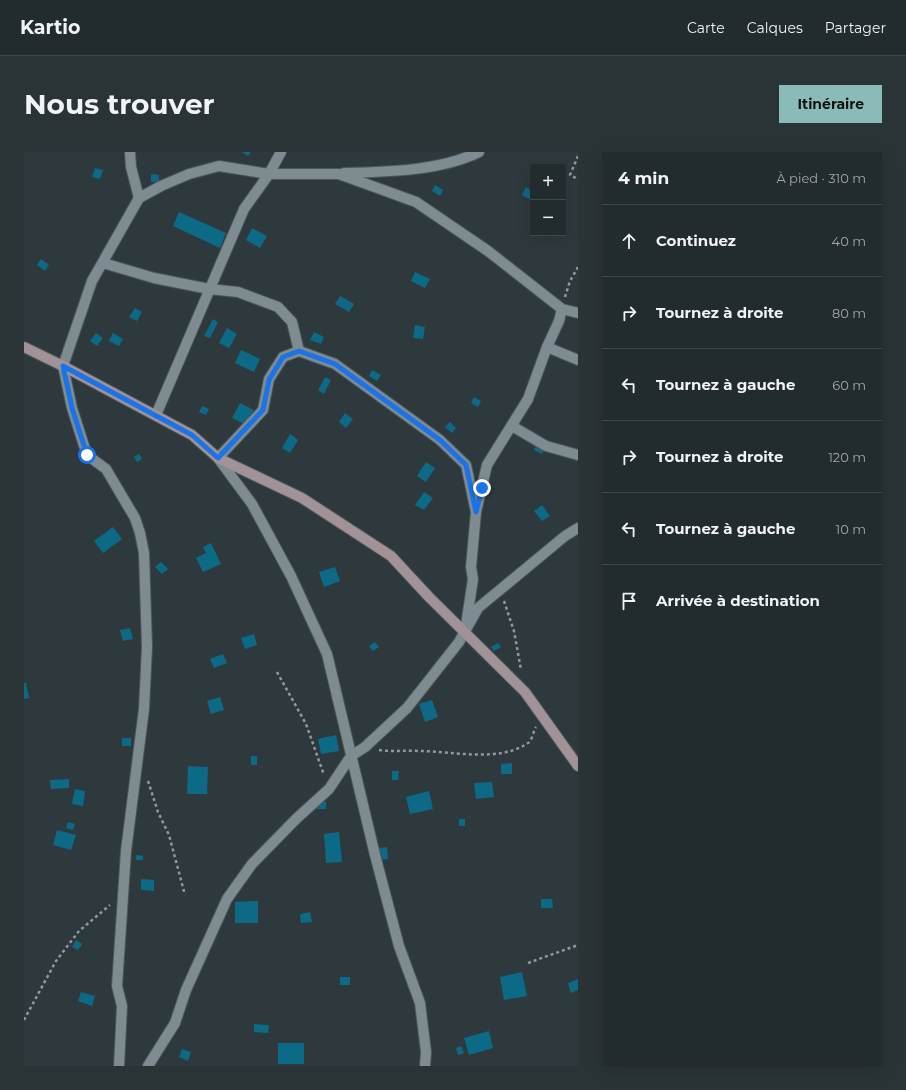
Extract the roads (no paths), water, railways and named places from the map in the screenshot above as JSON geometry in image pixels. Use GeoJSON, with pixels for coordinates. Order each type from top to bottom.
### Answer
{"type":"FeatureCollection","features":[{"type":"Feature","properties":{"kind":"street"},"geometry":{"type":"LineString","coordinates":[[130,152],[131,167],[139,198]]}},
{"type":"Feature","properties":{"kind":"street"},"geometry":{"type":"LineString","coordinates":[[156,415],[208,289],[244,210],[270,174],[281,152]]}},
{"type":"Feature","properties":{"kind":"street"},"geometry":{"type":"LineString","coordinates":[[120,1066],[122,1006],[117,986],[126,851],[144,709],[147,647],[144,553],[135,518],[106,469],[87,455],[72,408],[63,366],[92,281],[139,198],[161,186],[189,174],[219,166],[270,174],[390,172],[461,161],[479,152]]}},
{"type":"Feature","properties":{"kind":"street"},"geometry":{"type":"LineString","coordinates":[[338,174],[416,202],[488,251],[562,309],[578,313]]}},
{"type":"Feature","properties":{"kind":"street"},"geometry":{"type":"LineString","coordinates":[[103,263],[154,278],[208,289],[238,292],[278,307],[292,322],[299,351]]}},
{"type":"Feature","properties":{"kind":"street"},"geometry":{"type":"LineString","coordinates":[[465,631],[473,579],[471,567],[476,512],[487,465],[528,399],[547,347],[559,321],[562,309]]}},
{"type":"Feature","properties":{"kind":"street"},"geometry":{"type":"LineString","coordinates":[[24,347],[63,366],[192,435],[218,458],[252,504],[291,576],[327,654],[400,946],[420,1002],[426,1052],[425,1066]]}},
{"type":"Feature","properties":{"kind":"street"},"geometry":{"type":"LineString","coordinates":[[547,347],[578,360]]}},
{"type":"Feature","properties":{"kind":"street"},"geometry":{"type":"LineString","coordinates":[[218,458],[263,410],[269,380],[283,357],[299,351],[335,364],[440,440],[466,465],[476,512]]}},
{"type":"Feature","properties":{"kind":"street"},"geometry":{"type":"LineString","coordinates":[[512,426],[546,446],[578,455]]}},
{"type":"Feature","properties":{"kind":"street"},"geometry":{"type":"LineString","coordinates":[[218,458],[302,498],[391,556],[429,597],[525,692],[578,766]]}},
{"type":"Feature","properties":{"kind":"street"},"geometry":{"type":"LineString","coordinates":[[148,1066],[176,1023],[186,990],[227,899],[252,864],[272,842],[329,789],[352,756],[365,747],[407,708],[459,642],[478,608],[565,536],[578,528]]}}]}
